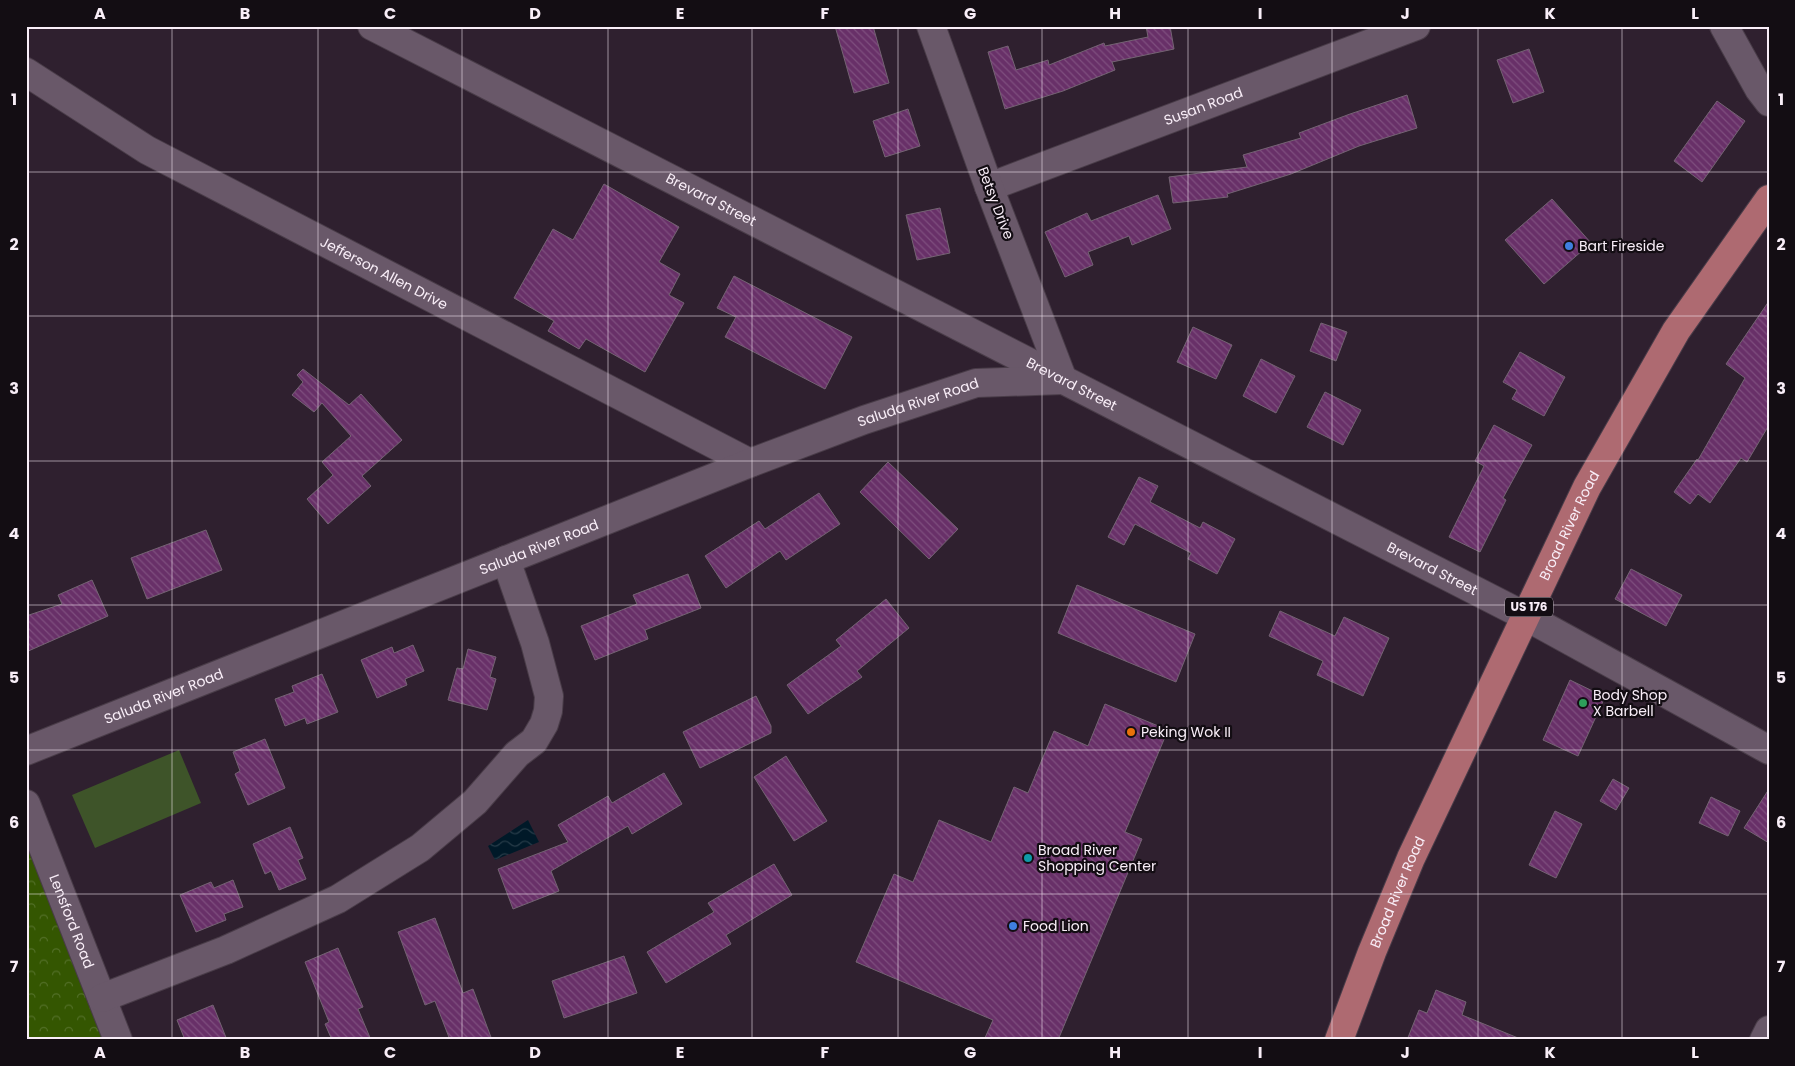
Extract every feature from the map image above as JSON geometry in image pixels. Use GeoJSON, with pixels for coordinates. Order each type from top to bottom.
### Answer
{"type":"FeatureCollection","features":[{"type":"Feature","properties":{"kind":"main road","name":"Broad River Road"},"geometry":{"type":"LineString","coordinates":[[1339,1040],[1372,952],[1411,858],[1587,487],[1676,331],[1769,200]]}},
{"type":"Feature","properties":{"kind":"street","name":"Brevard Street"},"geometry":{"type":"LineString","coordinates":[[372,26],[1525,616],[1769,750]]}},
{"type":"Feature","properties":{"kind":"street","name":"Betsy Drive"},"geometry":{"type":"LineString","coordinates":[[931,26],[989,187],[1063,380]]}},
{"type":"Feature","properties":{"kind":"street","name":"Susan Road"},"geometry":{"type":"LineString","coordinates":[[989,187],[1416,26]]}},
{"type":"Feature","properties":{"kind":"street"},"geometry":{"type":"LineString","coordinates":[[1724,26],[1759,89],[1769,102]]}},
{"type":"Feature","properties":{"kind":"street","name":"Jefferson Allen Drive"},"geometry":{"type":"LineString","coordinates":[[26,72],[148,150],[750,462]]}},
{"type":"Feature","properties":{"kind":"street","name":"Saluda River Road"},"geometry":{"type":"LineString","coordinates":[[26,751],[750,462],[864,420],[976,383],[1063,380]]}},
{"type":"Feature","properties":{"kind":"street"},"geometry":{"type":"LineString","coordinates":[[102,998],[226,950],[341,897],[420,848],[475,802],[517,754],[534,741],[544,724],[548,711],[548,696],[535,642],[506,560]]}},
{"type":"Feature","properties":{"kind":"street","name":"Lensford Road"},"geometry":{"type":"LineString","coordinates":[[26,804],[118,1040]]}},
{"type":"Feature","properties":{"kind":"street"},"geometry":{"type":"LineString","coordinates":[[1764,1040],[1769,1030]]}},
{"type":"Feature","properties":{"kind":"green space"},"geometry":{"type":"Polygon","coordinates":[[[179,750],[201,803],[95,848],[72,795],[179,750]]]}},
{"type":"Feature","properties":{"kind":"green space"},"geometry":{"type":"Polygon","coordinates":[[[26,804],[118,1040],[26,1040],[26,804]]]}},
{"type":"Feature","properties":{"kind":"water"},"geometry":{"type":"Polygon","coordinates":[[[528,820],[539,842],[495,860],[488,846],[528,820]]]}},
{"type":"Feature","properties":{"kind":"building"},"geometry":{"type":"Polygon","coordinates":[[[835,26],[873,26],[889,83],[854,93],[835,26]]]}},
{"type":"Feature","properties":{"kind":"building"},"geometry":{"type":"Polygon","coordinates":[[[1146,26],[1170,26],[1174,49],[1112,62],[1115,70],[1063,91],[1005,109],[988,52],[1008,46],[1016,70],[1048,60],[1049,65],[1104,43],[1105,46],[1148,37],[1146,26]]]}},
{"type":"Feature","properties":{"kind":"building"},"geometry":{"type":"Polygon","coordinates":[[[1529,49],[1544,92],[1513,103],[1497,60],[1529,49]]]}},
{"type":"Feature","properties":{"kind":"building"},"geometry":{"type":"Polygon","coordinates":[[[1407,95],[1417,128],[1359,146],[1291,174],[1227,194],[1228,197],[1173,203],[1169,177],[1247,167],[1243,155],[1301,138],[1299,133],[1407,95]]]}},
{"type":"Feature","properties":{"kind":"building"},"geometry":{"type":"Polygon","coordinates":[[[1717,101],[1745,121],[1702,182],[1674,161],[1717,101]]]}},
{"type":"Feature","properties":{"kind":"building"},"geometry":{"type":"Polygon","coordinates":[[[908,109],[920,146],[885,157],[873,121],[908,109]]]}},
{"type":"Feature","properties":{"kind":"building"},"geometry":{"type":"Polygon","coordinates":[[[604,184],[679,227],[659,262],[680,274],[669,295],[684,303],[645,372],[586,339],[579,349],[548,331],[554,321],[514,298],[553,229],[573,240],[604,184]]]}},
{"type":"Feature","properties":{"kind":"building"},"geometry":{"type":"Polygon","coordinates":[[[1158,195],[1171,229],[1132,245],[1129,236],[1088,252],[1093,265],[1065,277],[1045,232],[1087,213],[1091,221],[1158,195]]]}},
{"type":"Feature","properties":{"kind":"building"},"geometry":{"type":"Polygon","coordinates":[[[1552,199],[1591,243],[1544,284],[1505,240],[1552,199]]]}},
{"type":"Feature","properties":{"kind":"building"},"geometry":{"type":"Polygon","coordinates":[[[940,208],[950,253],[917,260],[906,215],[940,208]]]}},
{"type":"Feature","properties":{"kind":"building"},"geometry":{"type":"Polygon","coordinates":[[[734,276],[852,337],[825,389],[725,337],[736,317],[717,308],[734,276]]]}},
{"type":"Feature","properties":{"kind":"building"},"geometry":{"type":"Polygon","coordinates":[[[1769,301],[1769,425],[1747,462],[1741,458],[1710,503],[1698,494],[1690,504],[1674,492],[1698,460],[1745,378],[1726,364],[1769,301]]]}},
{"type":"Feature","properties":{"kind":"building"},"geometry":{"type":"Polygon","coordinates":[[[1321,323],[1347,332],[1336,361],[1310,351],[1321,323]]]}},
{"type":"Feature","properties":{"kind":"building"},"geometry":{"type":"Polygon","coordinates":[[[1193,327],[1232,345],[1216,379],[1177,362],[1193,327]]]}},
{"type":"Feature","properties":{"kind":"building"},"geometry":{"type":"Polygon","coordinates":[[[1520,352],[1565,377],[1544,416],[1512,399],[1517,390],[1503,382],[1520,352]]]}},
{"type":"Feature","properties":{"kind":"building"},"geometry":{"type":"Polygon","coordinates":[[[1261,359],[1295,376],[1276,413],[1243,396],[1261,359]]]}},
{"type":"Feature","properties":{"kind":"building"},"geometry":{"type":"Polygon","coordinates":[[[303,369],[349,405],[361,394],[402,440],[362,476],[371,486],[328,524],[307,499],[333,475],[322,462],[351,436],[322,403],[314,412],[292,395],[303,382],[297,375],[303,369]]]}},
{"type":"Feature","properties":{"kind":"building"},"geometry":{"type":"Polygon","coordinates":[[[1325,392],[1361,410],[1343,445],[1307,427],[1325,392]]]}},
{"type":"Feature","properties":{"kind":"building"},"geometry":{"type":"Polygon","coordinates":[[[1494,425],[1532,445],[1503,498],[1506,500],[1480,552],[1449,537],[1484,466],[1475,461],[1494,425]]]}},
{"type":"Feature","properties":{"kind":"building"},"geometry":{"type":"Polygon","coordinates":[[[888,462],[958,529],[929,559],[860,492],[888,462]]]}},
{"type":"Feature","properties":{"kind":"building"},"geometry":{"type":"Polygon","coordinates":[[[1139,477],[1158,486],[1150,502],[1200,528],[1203,522],[1235,539],[1217,574],[1188,559],[1191,553],[1135,524],[1124,545],[1108,537],[1139,477]]]}},
{"type":"Feature","properties":{"kind":"building"},"geometry":{"type":"Polygon","coordinates":[[[819,493],[840,524],[786,560],[780,551],[726,588],[705,556],[759,521],[765,529],[819,493]]]}},
{"type":"Feature","properties":{"kind":"building"},"geometry":{"type":"Polygon","coordinates":[[[206,530],[222,570],[147,599],[131,558],[206,530]]]}},
{"type":"Feature","properties":{"kind":"building"},"geometry":{"type":"Polygon","coordinates":[[[1631,569],[1682,595],[1666,626],[1615,599],[1631,569]]]}},
{"type":"Feature","properties":{"kind":"building"},"geometry":{"type":"Polygon","coordinates":[[[688,574],[701,608],[645,630],[648,639],[595,660],[581,626],[637,604],[633,595],[688,574]]]}},
{"type":"Feature","properties":{"kind":"building"},"geometry":{"type":"Polygon","coordinates":[[[92,580],[108,616],[26,652],[26,616],[62,604],[58,595],[92,580]]]}},
{"type":"Feature","properties":{"kind":"building"},"geometry":{"type":"Polygon","coordinates":[[[1077,585],[1195,634],[1176,682],[1058,633],[1077,585]]]}},
{"type":"Feature","properties":{"kind":"building"},"geometry":{"type":"Polygon","coordinates":[[[886,599],[909,628],[857,671],[862,677],[808,714],[787,685],[841,646],[836,640],[886,599]]]}},
{"type":"Feature","properties":{"kind":"building"},"geometry":{"type":"Polygon","coordinates":[[[1280,611],[1335,636],[1344,617],[1389,638],[1363,696],[1317,675],[1323,661],[1269,636],[1280,611]]]}},
{"type":"Feature","properties":{"kind":"building"},"geometry":{"type":"Polygon","coordinates":[[[413,645],[424,671],[405,679],[407,685],[377,698],[361,660],[392,647],[394,653],[413,645]]]}},
{"type":"Feature","properties":{"kind":"building"},"geometry":{"type":"Polygon","coordinates":[[[468,649],[496,657],[490,677],[496,679],[487,710],[448,700],[457,668],[463,669],[468,649]]]}},
{"type":"Feature","properties":{"kind":"building"},"geometry":{"type":"Polygon","coordinates":[[[322,674],[338,712],[307,724],[305,718],[285,726],[275,699],[294,692],[292,686],[322,674]]]}},
{"type":"Feature","properties":{"kind":"building"},"geometry":{"type":"Polygon","coordinates":[[[1570,680],[1605,697],[1578,756],[1543,740],[1570,680]]]}},
{"type":"Feature","properties":{"kind":"building"},"geometry":{"type":"Polygon","coordinates":[[[756,696],[771,726],[771,733],[700,768],[683,732],[756,696]]]}},
{"type":"Feature","properties":{"kind":"building","name":"Broad River Shopping Center"},"geometry":{"type":"Polygon","coordinates":[[[1105,704],[1168,730],[1125,832],[1142,839],[1058,1040],[984,1040],[993,1020],[856,962],[894,874],[913,882],[939,820],[991,842],[1014,787],[1028,793],[1054,731],[1088,746],[1105,704]]]}},
{"type":"Feature","properties":{"kind":"building"},"geometry":{"type":"Polygon","coordinates":[[[265,739],[285,788],[248,805],[235,774],[240,771],[233,752],[265,739]]]}},
{"type":"Feature","properties":{"kind":"building"},"geometry":{"type":"Polygon","coordinates":[[[786,756],[827,821],[794,841],[754,777],[786,756]]]}},
{"type":"Feature","properties":{"kind":"building"},"geometry":{"type":"Polygon","coordinates":[[[664,773],[682,804],[632,834],[628,826],[551,871],[559,891],[513,909],[498,869],[568,842],[558,825],[608,796],[612,803],[664,773]]]}},
{"type":"Feature","properties":{"kind":"building"},"geometry":{"type":"Polygon","coordinates":[[[1613,779],[1629,788],[1616,810],[1600,801],[1613,779]]]}},
{"type":"Feature","properties":{"kind":"building"},"geometry":{"type":"Polygon","coordinates":[[[1769,789],[1769,843],[1744,828],[1769,789]]]}},
{"type":"Feature","properties":{"kind":"building"},"geometry":{"type":"Polygon","coordinates":[[[1711,797],[1740,811],[1728,836],[1699,823],[1711,797]]]}},
{"type":"Feature","properties":{"kind":"building"},"geometry":{"type":"Polygon","coordinates":[[[1555,811],[1582,824],[1556,878],[1529,865],[1555,811]]]}},
{"type":"Feature","properties":{"kind":"building"},"geometry":{"type":"Polygon","coordinates":[[[290,827],[303,858],[298,860],[306,879],[279,890],[271,871],[265,874],[253,844],[290,827]]]}},
{"type":"Feature","properties":{"kind":"building"},"geometry":{"type":"Polygon","coordinates":[[[774,864],[792,895],[726,935],[731,944],[666,983],[647,952],[714,912],[708,903],[774,864]]]}},
{"type":"Feature","properties":{"kind":"building"},"geometry":{"type":"Polygon","coordinates":[[[233,880],[243,907],[224,914],[226,920],[196,932],[180,895],[211,882],[214,888],[233,880]]]}},
{"type":"Feature","properties":{"kind":"building"},"geometry":{"type":"Polygon","coordinates":[[[435,918],[463,993],[473,989],[492,1040],[450,1040],[435,1001],[425,1005],[398,932],[435,918]]]}},
{"type":"Feature","properties":{"kind":"building"},"geometry":{"type":"Polygon","coordinates":[[[338,948],[363,1007],[358,1009],[371,1040],[332,1040],[325,1024],[329,1022],[305,962],[338,948]]]}},
{"type":"Feature","properties":{"kind":"building"},"geometry":{"type":"Polygon","coordinates":[[[624,956],[637,993],[564,1018],[552,981],[624,956]]]}},
{"type":"Feature","properties":{"kind":"building"},"geometry":{"type":"Polygon","coordinates":[[[1436,990],[1466,1002],[1462,1015],[1523,1040],[1407,1040],[1419,1010],[1427,1013],[1436,990]]]}},
{"type":"Feature","properties":{"kind":"building"},"geometry":{"type":"Polygon","coordinates":[[[213,1005],[227,1040],[185,1040],[177,1020],[213,1005]]]}},
{"type":"Feature","properties":{"kind":"place","name":"Bart Fireside"},"geometry":{"type":"Point","coordinates":[1569,246]}},
{"type":"Feature","properties":{"kind":"place","name":"Body Shop X Barbell"},"geometry":{"type":"Point","coordinates":[1583,703]}},
{"type":"Feature","properties":{"kind":"place","name":"Peking Wok II"},"geometry":{"type":"Point","coordinates":[1131,732]}},
{"type":"Feature","properties":{"kind":"place","name":"Broad River Shopping Center"},"geometry":{"type":"Point","coordinates":[1028,858]}},
{"type":"Feature","properties":{"kind":"place","name":"Food Lion"},"geometry":{"type":"Point","coordinates":[1013,926]}}]}
